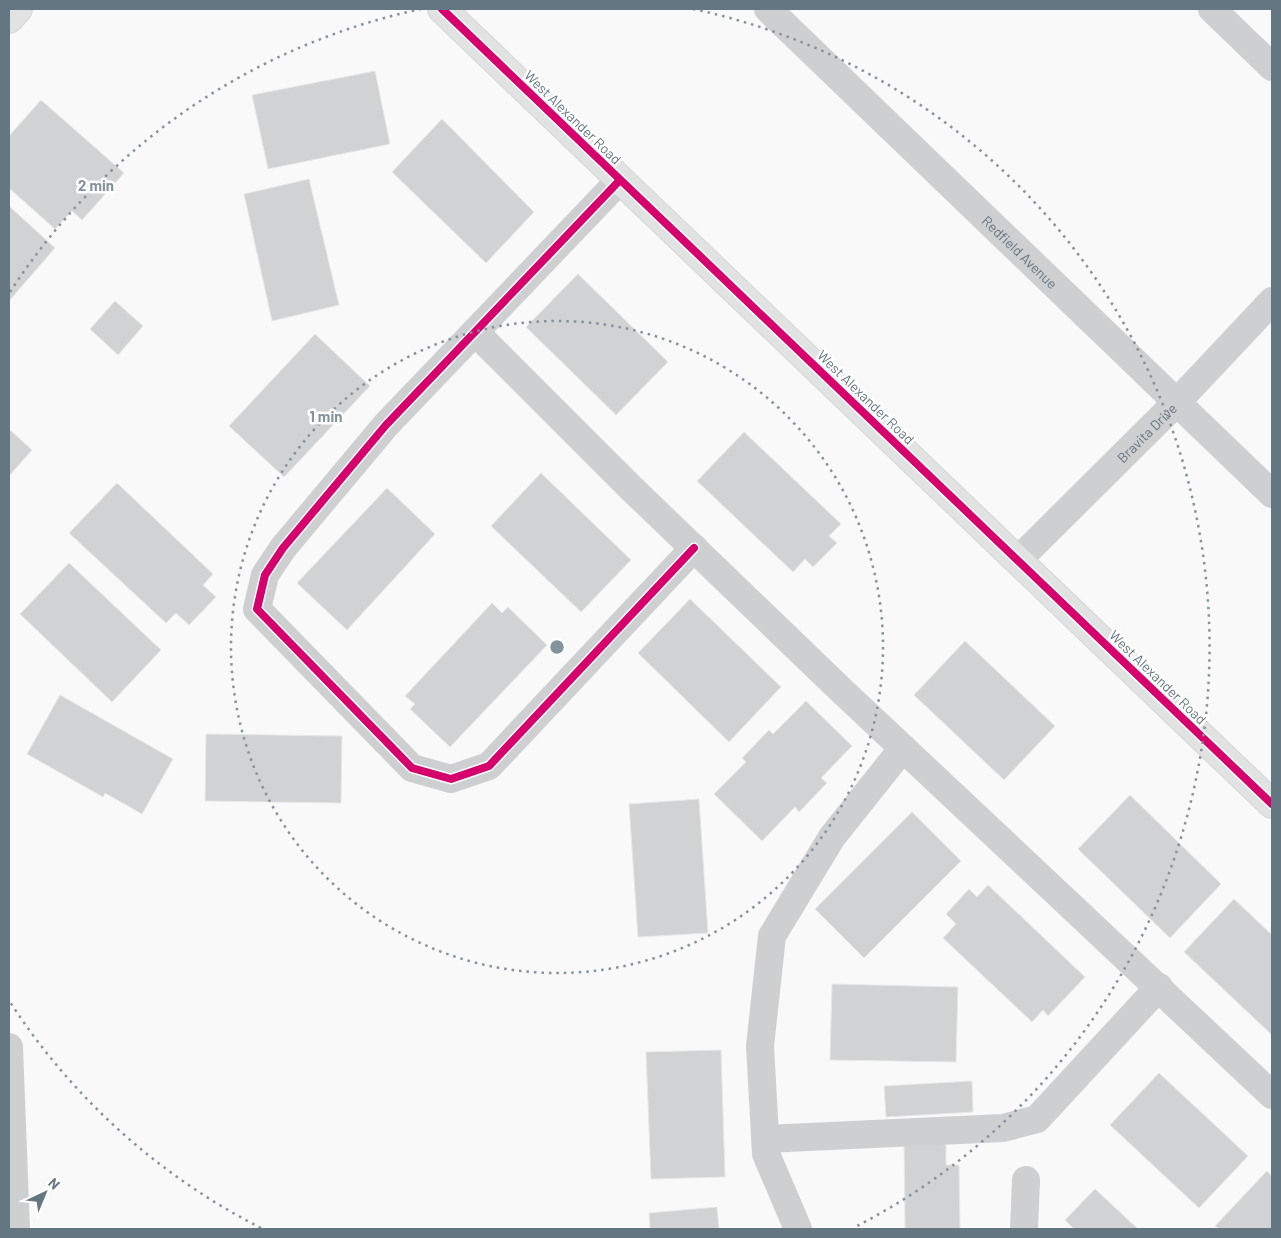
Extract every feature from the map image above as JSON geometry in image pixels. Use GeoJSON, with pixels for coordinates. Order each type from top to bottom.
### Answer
{"type":"FeatureCollection","features":[{"type":"Feature","properties":{"kind":"main road"},"geometry":{"type":"LineString","coordinates":[[9,20],[18,9]]}},
{"type":"Feature","properties":{"kind":"main road","name":"West Alexander Road"},"geometry":{"type":"LineString","coordinates":[[442,9],[1272,804]]}},
{"type":"Feature","properties":{"kind":"street","name":"Redfield Avenue"},"geometry":{"type":"LineString","coordinates":[[768,9],[1272,494]]}},
{"type":"Feature","properties":{"kind":"street"},"geometry":{"type":"LineString","coordinates":[[1212,9],[1272,67]]}},
{"type":"Feature","properties":{"kind":"street"},"geometry":{"type":"LineString","coordinates":[[620,180],[386,425],[283,548],[265,575],[257,608],[412,768],[451,778],[489,766],[694,548]]}},
{"type":"Feature","properties":{"kind":"street","name":"Bravita Drive"},"geometry":{"type":"LineString","coordinates":[[1018,560],[1177,402],[1272,301]]}},
{"type":"Feature","properties":{"kind":"street"},"geometry":{"type":"LineString","coordinates":[[475,332],[694,548],[903,748],[1272,1095]]}},
{"type":"Feature","properties":{"kind":"street"},"geometry":{"type":"LineString","coordinates":[[798,1229],[766,1154],[760,1046],[772,936],[832,837],[903,748]]}},
{"type":"Feature","properties":{"kind":"street"},"geometry":{"type":"LineString","coordinates":[[766,1139],[1003,1128],[1037,1119],[1159,987]]}},
{"type":"Feature","properties":{"kind":"street"},"geometry":{"type":"LineString","coordinates":[[9,1047],[11,1159],[16,1229]]}},
{"type":"Feature","properties":{"kind":"street"},"geometry":{"type":"LineString","coordinates":[[1024,1229],[1026,1180]]}},
{"type":"Feature","properties":{"kind":"building"},"geometry":{"type":"Polygon","coordinates":[[[375,71],[390,144],[268,169],[252,95],[375,71]]]}},
{"type":"Feature","properties":{"kind":"building"},"geometry":{"type":"Polygon","coordinates":[[[41,100],[124,173],[82,220],[72,211],[55,229],[9,188],[9,136],[41,100]]]}},
{"type":"Feature","properties":{"kind":"building"},"geometry":{"type":"Polygon","coordinates":[[[442,119],[534,212],[486,263],[392,172],[442,119]]]}},
{"type":"Feature","properties":{"kind":"building"},"geometry":{"type":"Polygon","coordinates":[[[309,179],[339,305],[272,321],[244,194],[309,179]]]}},
{"type":"Feature","properties":{"kind":"building"},"geometry":{"type":"Polygon","coordinates":[[[9,206],[55,248],[9,301],[9,206]]]}},
{"type":"Feature","properties":{"kind":"building"},"geometry":{"type":"Polygon","coordinates":[[[578,274],[668,362],[616,415],[526,327],[578,274]]]}},
{"type":"Feature","properties":{"kind":"building"},"geometry":{"type":"Polygon","coordinates":[[[115,301],[143,326],[118,355],[90,329],[115,301]]]}},
{"type":"Feature","properties":{"kind":"building"},"geometry":{"type":"Polygon","coordinates":[[[315,334],[370,386],[284,477],[229,426],[315,334]]]}},
{"type":"Feature","properties":{"kind":"building"},"geometry":{"type":"Polygon","coordinates":[[[9,429],[32,450],[9,476],[9,429]]]}},
{"type":"Feature","properties":{"kind":"building"},"geometry":{"type":"Polygon","coordinates":[[[744,432],[841,524],[829,536],[837,543],[813,567],[805,559],[793,572],[697,481],[744,432]]]}},
{"type":"Feature","properties":{"kind":"building"},"geometry":{"type":"Polygon","coordinates":[[[541,473],[631,560],[581,612],[491,526],[541,473]]]}},
{"type":"Feature","properties":{"kind":"building"},"geometry":{"type":"Polygon","coordinates":[[[117,483],[213,574],[203,585],[216,597],[189,625],[176,613],[166,623],[69,533],[117,483]]]}},
{"type":"Feature","properties":{"kind":"building"},"geometry":{"type":"Polygon","coordinates":[[[387,488],[435,534],[347,630],[297,583],[387,488]]]}},
{"type":"Feature","properties":{"kind":"building"},"geometry":{"type":"Polygon","coordinates":[[[69,563],[161,650],[112,702],[20,614],[69,563]]]}},
{"type":"Feature","properties":{"kind":"building"},"geometry":{"type":"Polygon","coordinates":[[[690,599],[781,687],[729,742],[638,653],[690,599]]]}},
{"type":"Feature","properties":{"kind":"building"},"geometry":{"type":"Polygon","coordinates":[[[492,603],[502,613],[508,607],[547,645],[450,747],[410,709],[415,704],[405,696],[492,603]]]}},
{"type":"Feature","properties":{"kind":"building"},"geometry":{"type":"Polygon","coordinates":[[[965,641],[1055,726],[1004,780],[914,695],[965,641]]]}},
{"type":"Feature","properties":{"kind":"building"},"geometry":{"type":"Polygon","coordinates":[[[60,695],[173,759],[142,814],[105,793],[103,797],[27,754],[60,695]]]}},
{"type":"Feature","properties":{"kind":"building"},"geometry":{"type":"Polygon","coordinates":[[[806,701],[852,746],[821,778],[827,783],[799,812],[795,807],[762,841],[714,794],[746,762],[742,758],[769,730],[773,734],[806,701]]]}},
{"type":"Feature","properties":{"kind":"building"},"geometry":{"type":"Polygon","coordinates":[[[206,734],[342,736],[341,803],[205,801],[206,734]]]}},
{"type":"Feature","properties":{"kind":"building"},"geometry":{"type":"Polygon","coordinates":[[[1130,795],[1221,884],[1170,938],[1078,849],[1130,795]]]}},
{"type":"Feature","properties":{"kind":"building"},"geometry":{"type":"Polygon","coordinates":[[[699,799],[708,933],[638,937],[629,804],[699,799]]]}},
{"type":"Feature","properties":{"kind":"building"},"geometry":{"type":"Polygon","coordinates":[[[912,812],[961,861],[864,958],[815,909],[912,812]]]}},
{"type":"Feature","properties":{"kind":"building"},"geometry":{"type":"Polygon","coordinates":[[[988,885],[1085,977],[1048,1016],[1043,1010],[1032,1022],[943,938],[956,924],[946,914],[969,889],[977,897],[988,885]]]}},
{"type":"Feature","properties":{"kind":"building"},"geometry":{"type":"Polygon","coordinates":[[[1234,899],[1272,935],[1272,1035],[1184,952],[1234,899]]]}},
{"type":"Feature","properties":{"kind":"building"},"geometry":{"type":"Polygon","coordinates":[[[832,984],[958,987],[956,1062],[830,1060],[832,984]]]}},
{"type":"Feature","properties":{"kind":"building"},"geometry":{"type":"Polygon","coordinates":[[[721,1050],[725,1177],[651,1179],[646,1052],[721,1050]]]}},
{"type":"Feature","properties":{"kind":"building"},"geometry":{"type":"Polygon","coordinates":[[[1159,1073],[1248,1156],[1199,1208],[1110,1125],[1159,1073]]]}},
{"type":"Feature","properties":{"kind":"building"},"geometry":{"type":"Polygon","coordinates":[[[972,1081],[973,1112],[886,1117],[884,1086],[972,1081]]]}},
{"type":"Feature","properties":{"kind":"building"},"geometry":{"type":"Polygon","coordinates":[[[946,1144],[946,1165],[959,1165],[960,1229],[905,1229],[904,1145],[946,1144]]]}},
{"type":"Feature","properties":{"kind":"building"},"geometry":{"type":"Polygon","coordinates":[[[1267,1171],[1272,1177],[1272,1229],[1219,1229],[1215,1226],[1267,1171]]]}},
{"type":"Feature","properties":{"kind":"building"},"geometry":{"type":"Polygon","coordinates":[[[1095,1189],[1138,1229],[1074,1229],[1065,1220],[1095,1189]]]}},
{"type":"Feature","properties":{"kind":"building"},"geometry":{"type":"Polygon","coordinates":[[[717,1207],[719,1229],[650,1229],[649,1213],[717,1207]]]}},
{"type":"Feature","properties":{"kind":"cycle path"},"geometry":{"type":"LineString","coordinates":[[442,9],[1272,804]]}},
{"type":"Feature","properties":{"kind":"cycle path"},"geometry":{"type":"LineString","coordinates":[[620,180],[386,425],[283,548],[265,575],[257,609],[412,768],[451,779],[489,766],[694,548]]}}]}
